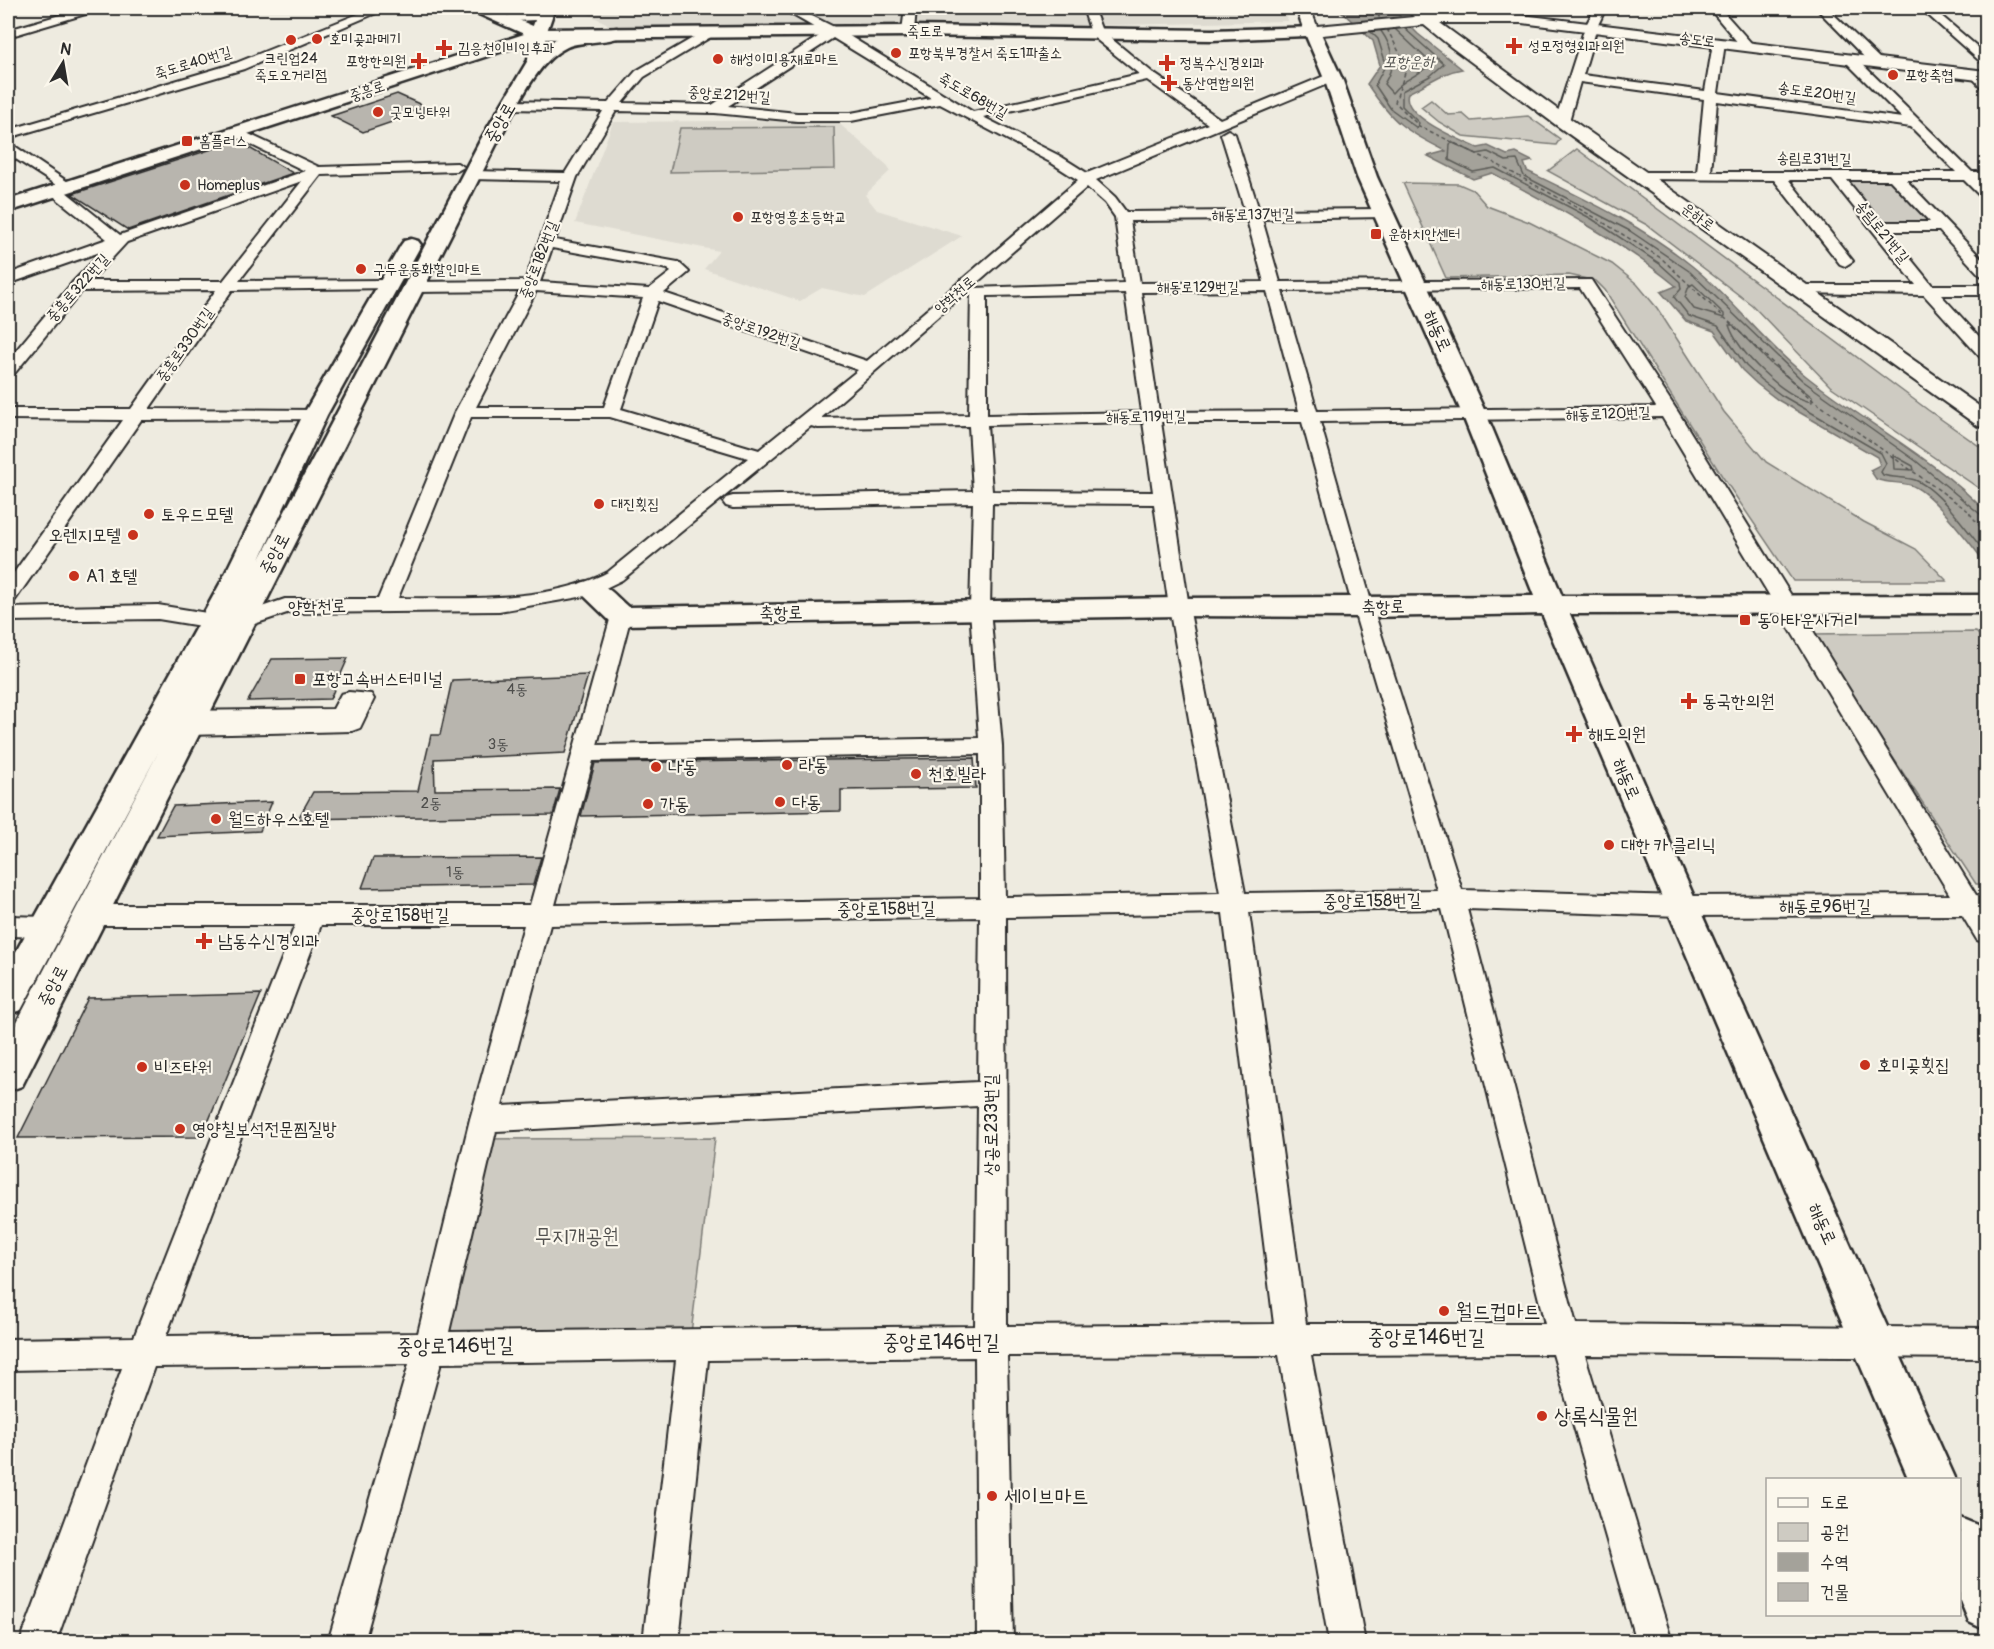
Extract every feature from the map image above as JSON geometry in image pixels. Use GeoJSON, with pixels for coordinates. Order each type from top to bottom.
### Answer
{"type":"FeatureCollection","features":[{"type":"Feature","properties":{"kind":"main road","name":"중앙로"},"geometry":{"type":"LineString","coordinates":[[8,999],[158,724],[226,621],[401,286],[464,171],[514,66],[538,47],[547,8]]}},
{"type":"Feature","properties":{"kind":"main road"},"geometry":{"type":"LineString","coordinates":[[453,56],[470,47],[491,24],[535,15],[547,8]]}},
{"type":"Feature","properties":{"kind":"main road","name":"중앙로"},"geometry":{"type":"LineString","coordinates":[[464,171],[511,105],[538,47],[560,8]]}},
{"type":"Feature","properties":{"kind":"main road"},"geometry":{"type":"LineString","coordinates":[[579,19],[617,33]]}},
{"type":"Feature","properties":{"kind":"main road","name":"중흥로"},"geometry":{"type":"LineString","coordinates":[[8,198],[58,186],[238,133],[491,24],[519,42],[538,47]]}},
{"type":"Feature","properties":{"kind":"main road"},"geometry":{"type":"LineString","coordinates":[[491,24],[538,47],[617,33]]}},
{"type":"Feature","properties":{"kind":"main road"},"geometry":{"type":"LineString","coordinates":[[491,24],[505,55],[510,60]]}},
{"type":"Feature","properties":{"kind":"main road","name":"죽도로"},"geometry":{"type":"LineString","coordinates":[[491,24],[538,47],[617,33],[908,31],[1212,35],[1322,30]]}},
{"type":"Feature","properties":{"kind":"main road","name":"해동로"},"geometry":{"type":"LineString","coordinates":[[1322,30],[1333,77],[1367,177],[1475,416],[1551,605],[1933,1478]]}},
{"type":"Feature","properties":{"kind":"main road","name":"중흥로"},"geometry":{"type":"LineString","coordinates":[[8,206],[58,186],[493,43],[538,47]]}},
{"type":"Feature","properties":{"kind":"main road","name":"중앙로"},"geometry":{"type":"LineString","coordinates":[[8,1075],[188,722],[226,621],[235,582],[315,415],[401,286]]}},
{"type":"Feature","properties":{"kind":"main road"},"geometry":{"type":"LineString","coordinates":[[603,582],[621,616]]}},
{"type":"Feature","properties":{"kind":"main road","name":"축항로"},"geometry":{"type":"LineString","coordinates":[[621,616],[1179,607],[1986,604]]}},
{"type":"Feature","properties":{"kind":"main road"},"geometry":{"type":"LineString","coordinates":[[1961,1547],[1986,1605]]}},
{"type":"Feature","properties":{"kind":"street"},"geometry":{"type":"LineString","coordinates":[[8,34],[95,8]]}},
{"type":"Feature","properties":{"kind":"street","name":"죽도로40번길"},"geometry":{"type":"LineString","coordinates":[[8,134],[240,66],[382,8]]}},
{"type":"Feature","properties":{"kind":"street","name":"죽도로68번길"},"geometry":{"type":"LineString","coordinates":[[788,8],[972,116],[1092,183],[1114,203],[1122,217]]}},
{"type":"Feature","properties":{"kind":"street"},"geometry":{"type":"LineString","coordinates":[[908,31],[910,8]]}},
{"type":"Feature","properties":{"kind":"street"},"geometry":{"type":"LineString","coordinates":[[1088,8],[1096,33],[1149,76],[1223,129],[1253,214],[1363,608],[1452,899],[1564,1337],[1654,1641]]}},
{"type":"Feature","properties":{"kind":"street","name":"해동로"},"geometry":{"type":"LineString","coordinates":[[1303,8],[1322,30]]}},
{"type":"Feature","properties":{"kind":"street"},"geometry":{"type":"LineString","coordinates":[[1562,121],[1600,8]]}},
{"type":"Feature","properties":{"kind":"street"},"geometry":{"type":"LineString","coordinates":[[1714,8],[1748,47]]}},
{"type":"Feature","properties":{"kind":"street"},"geometry":{"type":"LineString","coordinates":[[1821,8],[1877,63]]}},
{"type":"Feature","properties":{"kind":"street"},"geometry":{"type":"LineString","coordinates":[[1926,8],[1986,60]]}},
{"type":"Feature","properties":{"kind":"street","name":"송도로"},"geometry":{"type":"LineString","coordinates":[[1322,30],[1407,22],[1420,14],[1504,18],[1592,27],[1983,78]]}},
{"type":"Feature","properties":{"kind":"street","name":"운하로"},"geometry":{"type":"LineString","coordinates":[[1420,14],[1562,121],[1986,420]]}},
{"type":"Feature","properties":{"kind":"street","name":"중앙로182번길"},"geometry":{"type":"LineString","coordinates":[[385,606],[464,412],[531,286],[570,177],[612,107],[640,74],[710,32]]}},
{"type":"Feature","properties":{"kind":"street"},"geometry":{"type":"LineString","coordinates":[[715,109],[834,33]]}},
{"type":"Feature","properties":{"kind":"street"},"geometry":{"type":"LineString","coordinates":[[1704,175],[1711,96],[1719,43]]}},
{"type":"Feature","properties":{"kind":"street","name":"송도로20번길"},"geometry":{"type":"LineString","coordinates":[[1851,60],[1969,176]]}},
{"type":"Feature","properties":{"kind":"street"},"geometry":{"type":"LineString","coordinates":[[972,116],[1149,76]]}},
{"type":"Feature","properties":{"kind":"street","name":"양학천로"},"geometry":{"type":"LineString","coordinates":[[8,615],[158,612],[226,621],[285,606],[499,604],[603,582],[763,457],[1067,199],[1092,183],[1223,129],[1333,77]]}},
{"type":"Feature","properties":{"kind":"street","name":"송도로20번길"},"geometry":{"type":"LineString","coordinates":[[1577,78],[1918,124]]}},
{"type":"Feature","properties":{"kind":"street","name":"중앙로212번길"},"geometry":{"type":"LineString","coordinates":[[511,105],[715,109],[797,117],[851,117],[944,99]]}},
{"type":"Feature","properties":{"kind":"street"},"geometry":{"type":"LineString","coordinates":[[238,133],[317,171]]}},
{"type":"Feature","properties":{"kind":"street","name":"중흥로322번길"},"geometry":{"type":"LineString","coordinates":[[8,148],[58,186],[120,242],[78,286],[8,370]]}},
{"type":"Feature","properties":{"kind":"street"},"geometry":{"type":"LineString","coordinates":[[8,279],[120,242],[317,171],[464,171],[570,177]]}},
{"type":"Feature","properties":{"kind":"street","name":"중흥로330번길"},"geometry":{"type":"LineString","coordinates":[[8,595],[227,286],[317,171]]}},
{"type":"Feature","properties":{"kind":"street"},"geometry":{"type":"LineString","coordinates":[[1777,175],[1845,261]]}},
{"type":"Feature","properties":{"kind":"street","name":"송림로21번길"},"geometry":{"type":"LineString","coordinates":[[1835,175],[1928,290],[1986,353]]}},
{"type":"Feature","properties":{"kind":"street","name":"송림로31번길"},"geometry":{"type":"LineString","coordinates":[[1641,176],[1986,176]]}},
{"type":"Feature","properties":{"kind":"street"},"geometry":{"type":"LineString","coordinates":[[1894,176],[1986,273]]}},
{"type":"Feature","properties":{"kind":"street"},"geometry":{"type":"LineString","coordinates":[[1969,176],[1986,194]]}},
{"type":"Feature","properties":{"kind":"street","name":"해동로137번길"},"geometry":{"type":"LineString","coordinates":[[1122,217],[1384,213]]}},
{"type":"Feature","properties":{"kind":"street"},"geometry":{"type":"LineString","coordinates":[[1122,217],[1134,286],[1150,417],[1179,607],[1235,904],[1292,1337],[1347,1641]]}},
{"type":"Feature","properties":{"kind":"street"},"geometry":{"type":"LineString","coordinates":[[1876,226],[1943,227]]}},
{"type":"Feature","properties":{"kind":"street"},"geometry":{"type":"LineString","coordinates":[[547,243],[673,265],[681,272],[652,294],[611,412]]}},
{"type":"Feature","properties":{"kind":"street","name":"해동로130번길"},"geometry":{"type":"LineString","coordinates":[[1417,285],[1585,283],[1629,351]]}},
{"type":"Feature","properties":{"kind":"street","name":"해동로129번길"},"geometry":{"type":"LineString","coordinates":[[980,291],[1134,286],[1417,285]]}},
{"type":"Feature","properties":{"kind":"street"},"geometry":{"type":"LineString","coordinates":[[78,286],[401,286]]}},
{"type":"Feature","properties":{"kind":"street","name":"중앙로192번길"},"geometry":{"type":"LineString","coordinates":[[401,286],[531,286],[652,294],[870,368]]}},
{"type":"Feature","properties":{"kind":"street","name":"송림로21번길"},"geometry":{"type":"LineString","coordinates":[[1800,290],[1986,290]]}},
{"type":"Feature","properties":{"kind":"street","name":"양학천로"},"geometry":{"type":"LineString","coordinates":[[978,420],[980,291]]}},
{"type":"Feature","properties":{"kind":"street","name":"해동로120번길"},"geometry":{"type":"LineString","coordinates":[[1629,351],[1669,412]]}},
{"type":"Feature","properties":{"kind":"street"},"geometry":{"type":"LineString","coordinates":[[464,412],[611,412],[763,457]]}},
{"type":"Feature","properties":{"kind":"street"},"geometry":{"type":"LineString","coordinates":[[1669,412],[1872,742],[1978,905],[1986,933]]}},
{"type":"Feature","properties":{"kind":"street","name":"해동로120번길"},"geometry":{"type":"LineString","coordinates":[[1475,416],[1669,412]]}},
{"type":"Feature","properties":{"kind":"street"},"geometry":{"type":"LineString","coordinates":[[8,414],[315,415]]}},
{"type":"Feature","properties":{"kind":"street","name":"해동로119번길"},"geometry":{"type":"LineString","coordinates":[[818,423],[1150,417],[1475,416]]}},
{"type":"Feature","properties":{"kind":"street"},"geometry":{"type":"LineString","coordinates":[[978,420],[983,497],[980,609]]}},
{"type":"Feature","properties":{"kind":"street"},"geometry":{"type":"LineString","coordinates":[[733,502],[983,497],[1164,498]]}},
{"type":"Feature","properties":{"kind":"street","name":"상공로233번길"},"geometry":{"type":"LineString","coordinates":[[980,609],[990,746],[993,908],[991,1342],[995,1641]]}},
{"type":"Feature","properties":{"kind":"street"},"geometry":{"type":"LineString","coordinates":[[346,1641],[430,1347],[484,1119],[621,616]]}},
{"type":"Feature","properties":{"kind":"street"},"geometry":{"type":"LineString","coordinates":[[158,724],[179,718],[188,722],[352,723],[363,699],[348,699],[340,716],[188,722]]}},
{"type":"Feature","properties":{"kind":"street"},"geometry":{"type":"LineString","coordinates":[[585,753],[990,746]]}},
{"type":"Feature","properties":{"kind":"street","name":"중앙로158번길"},"geometry":{"type":"LineString","coordinates":[[91,915],[541,915],[1452,899],[1681,906]]}},
{"type":"Feature","properties":{"kind":"street","name":"해동로96번길"},"geometry":{"type":"LineString","coordinates":[[1681,906],[1978,905]]}},
{"type":"Feature","properties":{"kind":"street"},"geometry":{"type":"LineString","coordinates":[[38,1641],[144,1352],[312,915]]}},
{"type":"Feature","properties":{"kind":"street"},"geometry":{"type":"LineString","coordinates":[[8,926],[46,927]]}},
{"type":"Feature","properties":{"kind":"street"},"geometry":{"type":"LineString","coordinates":[[484,1119],[991,1093]]}},
{"type":"Feature","properties":{"kind":"street","name":"중앙로146번길"},"geometry":{"type":"LineString","coordinates":[[8,1354],[694,1343],[991,1342],[1292,1337],[1564,1337],[1986,1343]]}},
{"type":"Feature","properties":{"kind":"street"},"geometry":{"type":"LineString","coordinates":[[661,1641],[694,1343]]}},
{"type":"Feature","properties":{"kind":"shaded area"},"geometry":{"type":"Polygon","coordinates":[[[576,8],[1283,8],[1288,21],[1078,26],[614,27],[576,8]]]}},
{"type":"Feature","properties":{"kind":"shaded area","name":"포항영흥초등학교"},"geometry":{"type":"Polygon","coordinates":[[[835,120],[888,166],[890,171],[865,195],[877,210],[962,236],[865,297],[822,288],[800,301],[704,269],[719,251],[575,223],[613,122],[835,120]]]}},
{"type":"Feature","properties":{"kind":"green space"},"geometry":{"type":"Polygon","coordinates":[[[1431,100],[1448,115],[1463,114],[1471,121],[1528,116],[1560,139],[1556,145],[1463,136],[1439,122],[1421,107],[1431,100]]]}},
{"type":"Feature","properties":{"kind":"green space"},"geometry":{"type":"Polygon","coordinates":[[[834,127],[835,169],[670,172],[680,128],[834,127]]]}},
{"type":"Feature","properties":{"kind":"green space"},"geometry":{"type":"Polygon","coordinates":[[[1577,149],[1986,451],[1986,493],[1830,386],[1752,305],[1647,225],[1548,171],[1577,149]]]}},
{"type":"Feature","properties":{"kind":"green space"},"geometry":{"type":"Polygon","coordinates":[[[1841,178],[1892,178],[1935,225],[1882,224],[1841,178]]]}},
{"type":"Feature","properties":{"kind":"green space"},"geometry":{"type":"Polygon","coordinates":[[[1403,183],[1459,184],[1473,190],[1487,206],[1529,222],[1612,264],[1637,284],[1657,308],[1724,412],[1766,462],[1864,522],[1916,549],[1947,581],[1793,581],[1722,476],[1605,290],[1596,281],[1569,275],[1446,278],[1403,183]]]}},
{"type":"Feature","properties":{"kind":"green space"},"geometry":{"type":"Polygon","coordinates":[[[1976,632],[1986,642],[1986,884],[1976,884],[1812,634],[1976,632]]]}},
{"type":"Feature","properties":{"kind":"green space","name":"무지개공원"},"geometry":{"type":"Polygon","coordinates":[[[715,1138],[691,1333],[430,1335],[471,1139],[715,1138]]]}},
{"type":"Feature","properties":{"kind":"water","name":"포항운하"},"geometry":{"type":"Polygon","coordinates":[[[1330,8],[1392,8],[1418,34],[1462,69],[1441,76],[1408,93],[1408,102],[1422,118],[1446,133],[1478,148],[1488,146],[1507,155],[1516,153],[1532,161],[1524,163],[1527,171],[1612,214],[1653,238],[1707,279],[1776,350],[1806,376],[1944,474],[1986,512],[1986,564],[1953,523],[1925,494],[1907,484],[1876,479],[1870,470],[1880,465],[1877,457],[1778,400],[1742,370],[1714,331],[1686,321],[1661,292],[1676,286],[1655,269],[1587,225],[1492,173],[1473,179],[1428,156],[1446,151],[1409,131],[1384,108],[1367,84],[1380,65],[1373,41],[1342,12],[1330,8]]]}},
{"type":"Feature","properties":{"kind":"building","name":"굿모닝타워"},"geometry":{"type":"Polygon","coordinates":[[[397,94],[426,107],[392,118],[395,121],[363,132],[331,116],[397,94]]]}},
{"type":"Feature","properties":{"kind":"building","name":"Homeplus"},"geometry":{"type":"Polygon","coordinates":[[[237,141],[293,173],[128,230],[72,194],[237,141]]]}},
{"type":"Feature","properties":{"kind":"building","name":"포항고속버스터미널"},"geometry":{"type":"Polygon","coordinates":[[[348,658],[330,699],[248,701],[272,659],[348,658]]]}},
{"type":"Feature","properties":{"kind":"building"},"geometry":{"type":"Polygon","coordinates":[[[588,675],[565,753],[434,759],[435,790],[560,789],[553,815],[298,819],[313,792],[418,791],[431,735],[440,735],[452,680],[588,675]]]}},
{"type":"Feature","properties":{"kind":"building"},"geometry":{"type":"Polygon","coordinates":[[[974,758],[976,788],[841,790],[841,811],[581,816],[595,763],[974,758]]]}},
{"type":"Feature","properties":{"kind":"building","name":"월드하우스호텔"},"geometry":{"type":"Polygon","coordinates":[[[272,802],[260,831],[157,836],[173,806],[272,802]]]}},
{"type":"Feature","properties":{"kind":"building"},"geometry":{"type":"Polygon","coordinates":[[[541,857],[533,885],[362,888],[373,858],[541,857]]]}},
{"type":"Feature","properties":{"kind":"building","name":"비즈타워"},"geometry":{"type":"Polygon","coordinates":[[[261,994],[202,1137],[18,1138],[88,998],[261,994]]]}},
{"type":"Feature","properties":{"kind":"ferry route"},"geometry":{"type":"LineString","coordinates":[[1374,8],[1381,20]]}},
{"type":"Feature","properties":{"kind":"ferry route"},"geometry":{"type":"LineString","coordinates":[[1387,29],[1407,67],[1395,102],[1419,126],[1487,159],[1596,218],[1661,258],[1810,398],[1967,510],[1986,534]]}},
{"type":"Feature","properties":{"kind":"place","name":"호미곶과메기"},"geometry":{"type":"Point","coordinates":[317,39]}},
{"type":"Feature","properties":{"kind":"place","name":"크린업24 죽도오거리점"},"geometry":{"type":"Point","coordinates":[291,40]}},
{"type":"Feature","properties":{"kind":"place","name":"성모정형외과의원"},"geometry":{"type":"Point","coordinates":[1514,46]}},
{"type":"Feature","properties":{"kind":"place","name":"김응천이비인후과"},"geometry":{"type":"Point","coordinates":[444,48]}},
{"type":"Feature","properties":{"kind":"place","name":"포항북부경찰서 죽도1파출소"},"geometry":{"type":"Point","coordinates":[896,53]}},
{"type":"Feature","properties":{"kind":"place","name":"해성이미용재료마트"},"geometry":{"type":"Point","coordinates":[718,59]}},
{"type":"Feature","properties":{"kind":"place","name":"포항한의원"},"geometry":{"type":"Point","coordinates":[419,61]}},
{"type":"Feature","properties":{"kind":"place","name":"정복수신경외과"},"geometry":{"type":"Point","coordinates":[1167,63]}},
{"type":"Feature","properties":{"kind":"place","name":"포항축협"},"geometry":{"type":"Point","coordinates":[1893,75]}},
{"type":"Feature","properties":{"kind":"place","name":"동산연합의원"},"geometry":{"type":"Point","coordinates":[1169,83]}},
{"type":"Feature","properties":{"kind":"place","name":"굿모닝타워"},"geometry":{"type":"Point","coordinates":[378,112]}},
{"type":"Feature","properties":{"kind":"place","name":"홈플러스"},"geometry":{"type":"Point","coordinates":[187,141]}},
{"type":"Feature","properties":{"kind":"place","name":"Homeplus"},"geometry":{"type":"Point","coordinates":[185,185]}},
{"type":"Feature","properties":{"kind":"place","name":"포항영흥초등학교"},"geometry":{"type":"Point","coordinates":[738,217]}},
{"type":"Feature","properties":{"kind":"place","name":"운하치안센터"},"geometry":{"type":"Point","coordinates":[1376,234]}},
{"type":"Feature","properties":{"kind":"place","name":"구두운동화할인마트"},"geometry":{"type":"Point","coordinates":[361,269]}},
{"type":"Feature","properties":{"kind":"place","name":"대진횟집"},"geometry":{"type":"Point","coordinates":[599,504]}},
{"type":"Feature","properties":{"kind":"place","name":"토우드모텔"},"geometry":{"type":"Point","coordinates":[149,514]}},
{"type":"Feature","properties":{"kind":"place","name":"오렌지모텔"},"geometry":{"type":"Point","coordinates":[133,535]}},
{"type":"Feature","properties":{"kind":"place","name":"A1 호텔"},"geometry":{"type":"Point","coordinates":[74,576]}},
{"type":"Feature","properties":{"kind":"place","name":"동아타운사거리"},"geometry":{"type":"Point","coordinates":[1745,620]}},
{"type":"Feature","properties":{"kind":"place","name":"포항고속버스터미널"},"geometry":{"type":"Point","coordinates":[300,679]}},
{"type":"Feature","properties":{"kind":"place","name":"동국한의원"},"geometry":{"type":"Point","coordinates":[1689,701]}},
{"type":"Feature","properties":{"kind":"place","name":"해도의원"},"geometry":{"type":"Point","coordinates":[1574,734]}},
{"type":"Feature","properties":{"kind":"place","name":"라동"},"geometry":{"type":"Point","coordinates":[787,765]}},
{"type":"Feature","properties":{"kind":"place","name":"나동"},"geometry":{"type":"Point","coordinates":[656,767]}},
{"type":"Feature","properties":{"kind":"place","name":"천호빌라"},"geometry":{"type":"Point","coordinates":[916,774]}},
{"type":"Feature","properties":{"kind":"place","name":"다동"},"geometry":{"type":"Point","coordinates":[780,802]}},
{"type":"Feature","properties":{"kind":"place","name":"가동"},"geometry":{"type":"Point","coordinates":[648,804]}},
{"type":"Feature","properties":{"kind":"place","name":"월드하우스호텔"},"geometry":{"type":"Point","coordinates":[216,819]}},
{"type":"Feature","properties":{"kind":"place","name":"대한 카 클리닉"},"geometry":{"type":"Point","coordinates":[1609,845]}},
{"type":"Feature","properties":{"kind":"place","name":"남동수신경외과"},"geometry":{"type":"Point","coordinates":[204,941]}},
{"type":"Feature","properties":{"kind":"place","name":"호미곶횟집"},"geometry":{"type":"Point","coordinates":[1865,1065]}},
{"type":"Feature","properties":{"kind":"place","name":"비즈타워"},"geometry":{"type":"Point","coordinates":[142,1067]}},
{"type":"Feature","properties":{"kind":"place","name":"영양칠보석전문찜질방"},"geometry":{"type":"Point","coordinates":[180,1129]}},
{"type":"Feature","properties":{"kind":"place","name":"월드컵마트"},"geometry":{"type":"Point","coordinates":[1444,1311]}},
{"type":"Feature","properties":{"kind":"place","name":"상록식물원"},"geometry":{"type":"Point","coordinates":[1542,1416]}},
{"type":"Feature","properties":{"kind":"place","name":"세이브마트"},"geometry":{"type":"Point","coordinates":[992,1496]}}]}
